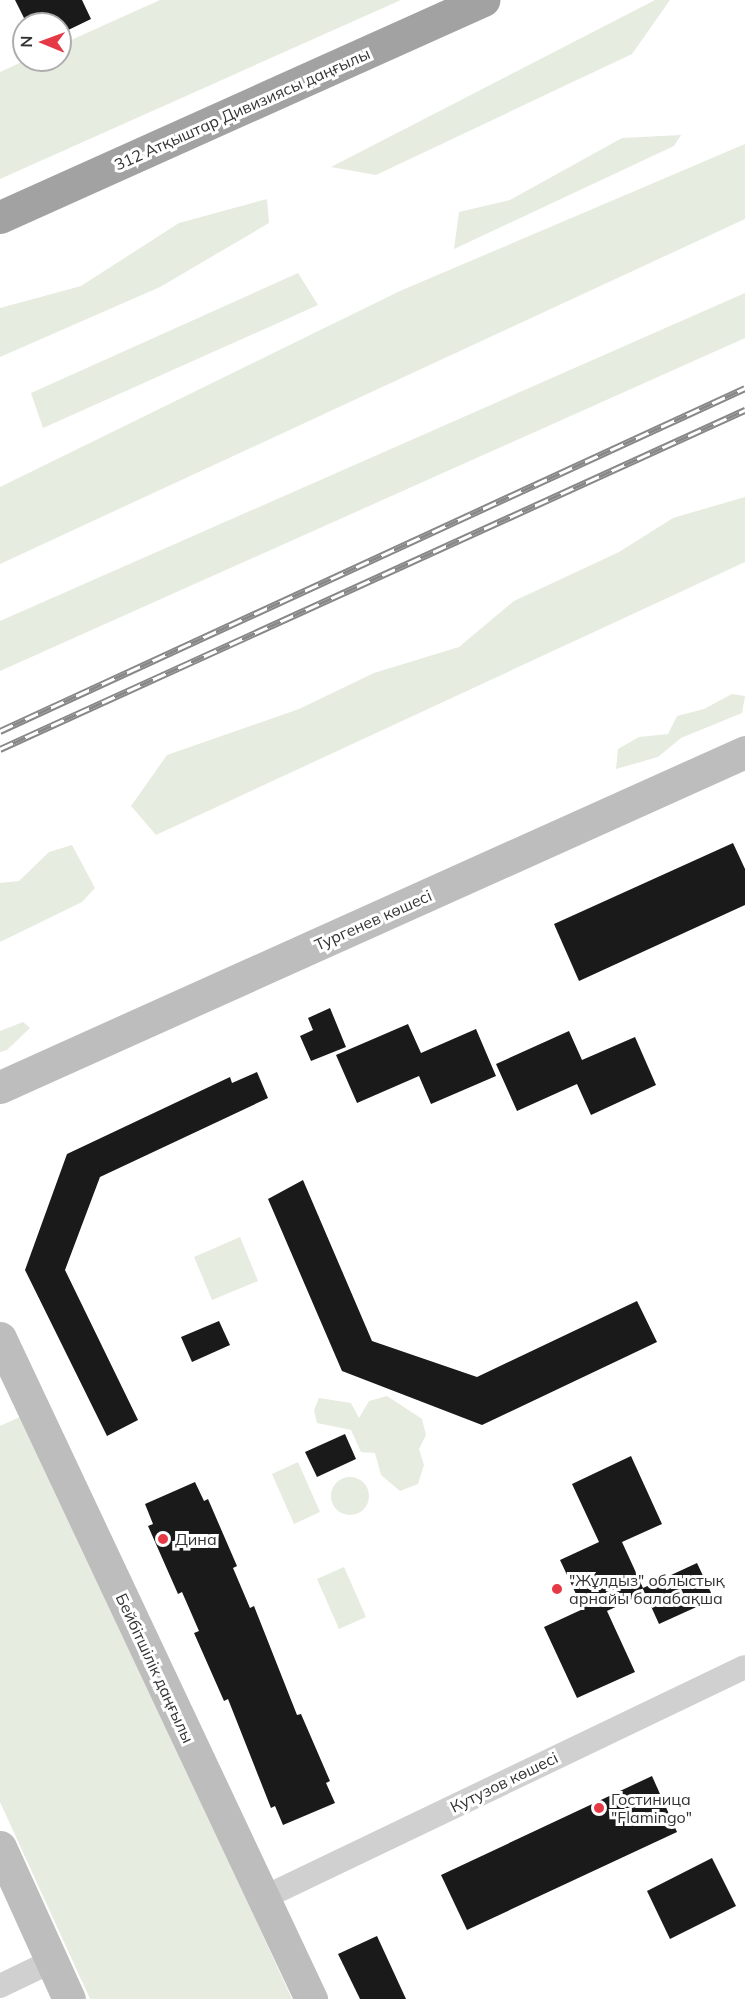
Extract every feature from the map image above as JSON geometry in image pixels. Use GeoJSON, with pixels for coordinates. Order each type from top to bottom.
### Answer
{"type":"FeatureCollection","features":[{"type":"Feature","properties":{"kind":"highway","name":"312 Атқыштар Дивизиясы даңғылы"},"geometry":{"type":"LineString","coordinates":[[0,218],[483,0]]}},
{"type":"Feature","properties":{"kind":"main road","name":"Тургенев көшесі"},"geometry":{"type":"LineString","coordinates":[[0,1087],[745,752]]}},
{"type":"Feature","properties":{"kind":"main road","name":"Бейбітшілік даңғылы"},"geometry":{"type":"LineString","coordinates":[[0,1338],[311,1999]]}},
{"type":"Feature","properties":{"kind":"main road"},"geometry":{"type":"LineString","coordinates":[[0,1847],[69,1999]]}},
{"type":"Feature","properties":{"kind":"street","name":"Кутузов көшесі"},"geometry":{"type":"LineString","coordinates":[[263,1898],[745,1667]]}},
{"type":"Feature","properties":{"kind":"street"},"geometry":{"type":"LineString","coordinates":[[0,1986],[52,1961]]}},
{"type":"Feature","properties":{"kind":"shaded area"},"geometry":{"type":"Polygon","coordinates":[[[160,0],[401,0],[0,179],[0,72],[12,66],[12,72],[72,72],[72,40],[160,0]]]}},
{"type":"Feature","properties":{"kind":"shaded area"},"geometry":{"type":"Polygon","coordinates":[[[655,0],[670,0],[632,54],[376,175],[331,167],[655,0]]]}},
{"type":"Feature","properties":{"kind":"shaded area"},"geometry":{"type":"Polygon","coordinates":[[[681,135],[674,146],[454,249],[459,212],[510,200],[622,138],[681,135]]]}},
{"type":"Feature","properties":{"kind":"shaded area"},"geometry":{"type":"Polygon","coordinates":[[[745,144],[745,219],[0,564],[0,487],[400,291],[745,144]]]}},
{"type":"Feature","properties":{"kind":"shaded area"},"geometry":{"type":"Polygon","coordinates":[[[267,199],[269,223],[160,287],[0,357],[0,308],[81,286],[179,223],[267,199]]]}},
{"type":"Feature","properties":{"kind":"shaded area"},"geometry":{"type":"Polygon","coordinates":[[[298,273],[318,305],[43,428],[31,393],[298,273]]]}},
{"type":"Feature","properties":{"kind":"shaded area"},"geometry":{"type":"Polygon","coordinates":[[[745,293],[745,338],[0,671],[0,621],[745,293]]]}},
{"type":"Feature","properties":{"kind":"shaded area"},"geometry":{"type":"Polygon","coordinates":[[[745,497],[745,562],[156,835],[131,806],[167,755],[299,709],[374,673],[459,647],[514,601],[619,552],[673,518],[745,497]]]}},
{"type":"Feature","properties":{"kind":"shaded area"},"geometry":{"type":"Polygon","coordinates":[[[732,694],[745,696],[742,713],[681,738],[658,757],[616,769],[618,749],[639,737],[668,734],[677,716],[704,709],[732,694]]]}},
{"type":"Feature","properties":{"kind":"shaded area"},"geometry":{"type":"Polygon","coordinates":[[[72,845],[95,888],[82,902],[0,942],[0,883],[19,881],[49,852],[72,845]]]}},
{"type":"Feature","properties":{"kind":"shaded area"},"geometry":{"type":"Polygon","coordinates":[[[23,1022],[30,1028],[7,1050],[0,1052],[0,1031],[23,1022]]]}},
{"type":"Feature","properties":{"kind":"shaded area"},"geometry":{"type":"Polygon","coordinates":[[[240,1237],[258,1281],[212,1300],[194,1257],[240,1237]]]}},
{"type":"Feature","properties":{"kind":"shaded area"},"geometry":{"type":"Polygon","coordinates":[[[387,1396],[422,1419],[426,1435],[419,1449],[424,1465],[418,1484],[400,1491],[381,1475],[375,1453],[361,1452],[351,1430],[317,1423],[314,1410],[319,1398],[351,1403],[359,1418],[369,1401],[387,1396]]]}},
{"type":"Feature","properties":{"kind":"shaded area"},"geometry":{"type":"Polygon","coordinates":[[[24,1415],[292,1999],[90,1999],[0,1802],[0,1426],[24,1415]]]}},
{"type":"Feature","properties":{"kind":"shaded area"},"geometry":{"type":"Polygon","coordinates":[[[298,1462],[320,1512],[294,1524],[272,1474],[298,1462]]]}},
{"type":"Feature","properties":{"kind":"shaded area"},"geometry":{"type":"Polygon","coordinates":[[[350,1477],[364,1482],[369,1496],[364,1510],[350,1515],[336,1510],[331,1496],[336,1482],[350,1477]]]}},
{"type":"Feature","properties":{"kind":"shaded area"},"geometry":{"type":"Polygon","coordinates":[[[344,1567],[366,1617],[339,1629],[317,1579],[344,1567]]]}},
{"type":"Feature","properties":{"kind":"building"},"geometry":{"type":"Polygon","coordinates":[[[15,0],[82,0],[91,19],[72,28],[72,12],[21,12],[15,0]]]}},
{"type":"Feature","properties":{"kind":"building"},"geometry":{"type":"Polygon","coordinates":[[[733,843],[745,869],[745,905],[579,981],[554,924],[733,843]]]}},
{"type":"Feature","properties":{"kind":"building"},"geometry":{"type":"Polygon","coordinates":[[[330,1008],[346,1047],[311,1061],[300,1036],[313,1030],[308,1018],[330,1008]]]}},
{"type":"Feature","properties":{"kind":"building"},"geometry":{"type":"Polygon","coordinates":[[[408,1024],[421,1053],[476,1029],[496,1076],[431,1104],[419,1076],[357,1103],[336,1055],[408,1024]]]}},
{"type":"Feature","properties":{"kind":"building"},"geometry":{"type":"Polygon","coordinates":[[[569,1031],[582,1060],[635,1037],[656,1085],[591,1115],[577,1084],[517,1111],[496,1064],[569,1031]]]}},
{"type":"Feature","properties":{"kind":"building"},"geometry":{"type":"Polygon","coordinates":[[[257,1072],[268,1098],[100,1177],[65,1270],[138,1420],[107,1436],[25,1270],[67,1154],[230,1077],[232,1083],[257,1072]]]}},
{"type":"Feature","properties":{"kind":"building"},"geometry":{"type":"Polygon","coordinates":[[[303,1180],[372,1341],[477,1377],[637,1301],[657,1342],[482,1425],[342,1371],[268,1199],[303,1180]]]}},
{"type":"Feature","properties":{"kind":"building"},"geometry":{"type":"Polygon","coordinates":[[[219,1321],[230,1345],[192,1362],[181,1337],[219,1321]]]}},
{"type":"Feature","properties":{"kind":"building"},"geometry":{"type":"Polygon","coordinates":[[[345,1434],[356,1459],[317,1477],[305,1452],[345,1434]]]}},
{"type":"Feature","properties":{"kind":"building"},"geometry":{"type":"Polygon","coordinates":[[[631,1456],[662,1524],[622,1542],[643,1588],[697,1563],[714,1599],[659,1624],[645,1593],[607,1611],[635,1672],[577,1698],[544,1627],[583,1609],[560,1560],[599,1542],[572,1484],[631,1456]]]}},
{"type":"Feature","properties":{"kind":"building"},"geometry":{"type":"Polygon","coordinates":[[[195,1482],[204,1501],[208,1499],[237,1566],[233,1568],[250,1608],[254,1606],[297,1715],[301,1714],[330,1781],[326,1783],[335,1803],[283,1825],[275,1806],[271,1808],[228,1699],[224,1701],[194,1633],[199,1631],[182,1592],[178,1594],[148,1526],[153,1524],[145,1504],[195,1482]]]}},
{"type":"Feature","properties":{"kind":"building"},"geometry":{"type":"Polygon","coordinates":[[[652,1776],[677,1832],[467,1930],[441,1875],[652,1776]]]}},
{"type":"Feature","properties":{"kind":"building"},"geometry":{"type":"Polygon","coordinates":[[[712,1858],[736,1906],[670,1939],[647,1891],[712,1858]]]}},
{"type":"Feature","properties":{"kind":"building"},"geometry":{"type":"Polygon","coordinates":[[[377,1936],[406,1999],[360,1999],[338,1954],[377,1936]]]}},
{"type":"Feature","properties":{"kind":"railway"},"geometry":{"type":"LineString","coordinates":[[0,731],[745,388]]}},
{"type":"Feature","properties":{"kind":"railway"},"geometry":{"type":"LineString","coordinates":[[0,749],[745,410]]}},
{"type":"Feature","properties":{"kind":"place","name":"Дина"},"geometry":{"type":"Point","coordinates":[163,1539]}},
{"type":"Feature","properties":{"kind":"place","name":"\"Жұлдыз\" облыстық арнайы балабақша"},"geometry":{"type":"Point","coordinates":[557,1589]}},
{"type":"Feature","properties":{"kind":"place","name":"Гостиница \"Flamingo\""},"geometry":{"type":"Point","coordinates":[599,1808]}}]}
